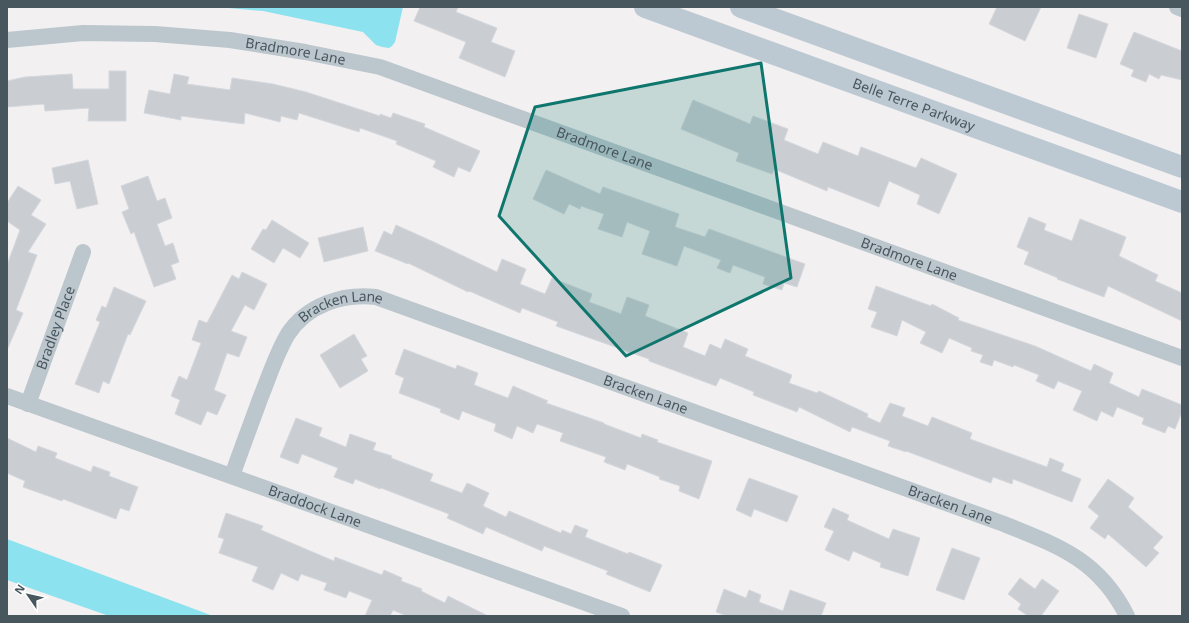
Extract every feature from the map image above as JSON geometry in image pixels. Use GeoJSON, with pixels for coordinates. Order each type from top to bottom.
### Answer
{"type":"FeatureCollection","features":[{"type":"Feature","properties":{"kind":"main road","name":"Belle Terre Parkway"},"geometry":{"type":"LineString","coordinates":[[645,7],[1182,202]]}},
{"type":"Feature","properties":{"kind":"main road"},"geometry":{"type":"LineString","coordinates":[[741,7],[1182,167]]}},
{"type":"Feature","properties":{"kind":"street"},"geometry":{"type":"LineString","coordinates":[[1177,7],[1182,9]]}},
{"type":"Feature","properties":{"kind":"street","name":"Bradmore Lane"},"geometry":{"type":"LineString","coordinates":[[7,40],[83,33],[155,34],[230,40],[305,52],[380,67],[1182,358]]}},
{"type":"Feature","properties":{"kind":"street","name":"Bradley Place"},"geometry":{"type":"LineString","coordinates":[[28,404],[83,252]]}},
{"type":"Feature","properties":{"kind":"street","name":"Bracken Lane"},"geometry":{"type":"LineString","coordinates":[[232,476],[273,364],[289,333],[297,323],[308,313],[335,300],[363,296],[376,298],[997,521],[1046,541],[1076,556],[1088,566],[1110,589],[1127,616]]}},
{"type":"Feature","properties":{"kind":"street","name":"Braddock Lane"},"geometry":{"type":"LineString","coordinates":[[7,396],[622,616]]}},
{"type":"Feature","properties":{"kind":"highlighted area"},"geometry":{"type":"Polygon","coordinates":[[[761,63],[791,278],[626,356],[499,216],[535,107],[761,63]]]}},
{"type":"Feature","properties":{"kind":"water"},"geometry":{"type":"Polygon","coordinates":[[[217,7],[403,7],[395,42],[389,48],[376,45],[363,32],[263,11],[217,7]]]}},
{"type":"Feature","properties":{"kind":"water"},"geometry":{"type":"Polygon","coordinates":[[[7,539],[213,616],[109,616],[7,580],[7,539]]]}},
{"type":"Feature","properties":{"kind":"building"},"geometry":{"type":"Polygon","coordinates":[[[420,7],[458,7],[456,12],[497,28],[491,42],[515,51],[505,77],[459,58],[466,42],[414,21],[420,7]]]}},
{"type":"Feature","properties":{"kind":"building"},"geometry":{"type":"Polygon","coordinates":[[[997,7],[1041,7],[1025,41],[989,24],[997,7]]]}},
{"type":"Feature","properties":{"kind":"building"},"geometry":{"type":"Polygon","coordinates":[[[1079,14],[1108,24],[1096,58],[1067,48],[1079,14]]]}},
{"type":"Feature","properties":{"kind":"building"},"geometry":{"type":"Polygon","coordinates":[[[1134,32],[1182,51],[1182,80],[1161,75],[1159,79],[1149,74],[1146,82],[1131,76],[1134,70],[1120,64],[1134,32]]]}},
{"type":"Feature","properties":{"kind":"building"},"geometry":{"type":"Polygon","coordinates":[[[109,71],[126,71],[126,121],[88,121],[89,108],[45,111],[44,104],[7,107],[7,81],[25,77],[72,74],[73,89],[109,89],[109,71]]]}},
{"type":"Feature","properties":{"kind":"building"},"geometry":{"type":"Polygon","coordinates":[[[174,74],[189,77],[187,84],[230,90],[232,78],[273,84],[306,92],[380,116],[380,114],[391,118],[393,113],[425,124],[424,127],[480,151],[470,172],[458,167],[454,177],[433,167],[436,161],[396,144],[397,141],[360,128],[359,132],[299,113],[297,120],[281,116],[280,122],[245,113],[244,124],[181,116],[181,120],[144,113],[149,90],[170,94],[174,74]]]}},
{"type":"Feature","properties":{"kind":"building"},"geometry":{"type":"Polygon","coordinates":[[[693,100],[750,124],[753,116],[788,129],[784,140],[818,154],[823,142],[858,156],[861,147],[916,168],[921,158],[957,174],[939,214],[917,204],[920,195],[889,181],[879,207],[828,187],[827,191],[774,169],[772,174],[736,161],[739,153],[681,129],[693,100]]]}},
{"type":"Feature","properties":{"kind":"building"},"geometry":{"type":"Polygon","coordinates":[[[88,160],[98,204],[77,209],[70,181],[55,184],[52,168],[88,160]]]}},
{"type":"Feature","properties":{"kind":"building"},"geometry":{"type":"Polygon","coordinates":[[[546,170],[600,194],[603,187],[679,214],[675,227],[705,237],[709,229],[805,264],[797,287],[784,283],[782,290],[763,284],[765,277],[733,265],[730,273],[717,268],[721,260],[684,246],[677,266],[642,254],[650,231],[627,222],[622,237],[598,229],[604,214],[581,206],[580,209],[569,204],[564,214],[533,199],[546,170]]]}},
{"type":"Feature","properties":{"kind":"building"},"geometry":{"type":"Polygon","coordinates":[[[148,176],[157,201],[165,198],[172,218],[157,224],[165,246],[173,243],[179,262],[171,265],[176,279],[154,287],[134,232],[131,234],[122,212],[129,209],[121,186],[148,176]]]}},
{"type":"Feature","properties":{"kind":"building"},"geometry":{"type":"Polygon","coordinates":[[[18,186],[41,200],[31,215],[46,224],[28,252],[37,255],[16,310],[23,313],[7,350],[7,265],[20,230],[7,221],[7,203],[18,186]]]}},
{"type":"Feature","properties":{"kind":"building"},"geometry":{"type":"Polygon","coordinates":[[[1029,217],[1046,224],[1044,230],[1072,241],[1080,219],[1126,237],[1119,256],[1158,275],[1155,281],[1182,293],[1182,321],[1108,286],[1104,297],[1057,279],[1058,278],[1024,264],[1029,252],[1017,247],[1029,217]]]}},
{"type":"Feature","properties":{"kind":"building"},"geometry":{"type":"Polygon","coordinates":[[[272,220],[309,243],[300,258],[283,248],[274,263],[251,249],[263,229],[266,230],[272,220]]]}},
{"type":"Feature","properties":{"kind":"building"},"geometry":{"type":"Polygon","coordinates":[[[396,225],[497,272],[502,259],[526,269],[520,284],[545,294],[552,278],[592,294],[589,302],[621,314],[627,297],[649,305],[645,316],[688,333],[683,347],[705,356],[710,344],[721,349],[725,339],[748,349],[745,356],[792,375],[789,383],[817,393],[819,391],[868,414],[867,417],[880,423],[890,403],[905,408],[902,416],[928,426],[932,417],[972,433],[970,439],[1047,467],[1050,458],[1064,464],[1061,471],[1081,479],[1072,502],[1013,479],[1012,484],[993,477],[991,483],[906,451],[888,446],[890,441],[852,427],[850,432],[799,407],[797,412],[753,395],[754,392],[720,378],[716,386],[649,361],[649,359],[556,326],[558,322],[522,308],[520,313],[469,291],[468,292],[408,263],[375,251],[384,231],[392,235],[396,225]]]}},
{"type":"Feature","properties":{"kind":"building"},"geometry":{"type":"Polygon","coordinates":[[[363,227],[368,251],[324,262],[318,238],[363,227]]]}},
{"type":"Feature","properties":{"kind":"building"},"geometry":{"type":"Polygon","coordinates":[[[242,272],[267,284],[254,310],[245,305],[231,331],[247,337],[239,357],[227,353],[214,390],[226,395],[217,415],[207,411],[201,425],[175,414],[180,400],[171,396],[179,376],[187,380],[201,343],[192,340],[199,320],[207,323],[232,275],[239,279],[242,272]]]}},
{"type":"Feature","properties":{"kind":"building"},"geometry":{"type":"Polygon","coordinates":[[[876,286],[931,306],[932,304],[959,318],[958,320],[1035,346],[1091,371],[1094,364],[1113,373],[1109,383],[1139,397],[1142,389],[1182,405],[1182,412],[1175,429],[1168,426],[1165,433],[1142,424],[1144,418],[1117,407],[1113,417],[1101,411],[1097,421],[1073,410],[1082,391],[1058,381],[1054,389],[1036,381],[1039,375],[1014,365],[1013,367],[994,360],[992,366],[980,362],[983,355],[971,351],[972,348],[949,338],[942,353],[920,343],[926,332],[902,320],[897,336],[871,327],[877,312],[868,309],[876,286]]]}},
{"type":"Feature","properties":{"kind":"building"},"geometry":{"type":"Polygon","coordinates":[[[114,287],[146,301],[130,335],[128,334],[109,384],[103,381],[99,393],[75,384],[100,322],[96,320],[102,306],[106,308],[114,287]]]}},
{"type":"Feature","properties":{"kind":"building"},"geometry":{"type":"Polygon","coordinates":[[[354,334],[367,356],[361,359],[368,371],[340,388],[320,355],[354,334]]]}},
{"type":"Feature","properties":{"kind":"building"},"geometry":{"type":"Polygon","coordinates":[[[404,349],[456,369],[457,365],[478,373],[474,385],[508,398],[513,386],[548,401],[546,403],[604,423],[641,438],[642,434],[658,440],[657,442],[712,461],[699,499],[679,491],[680,486],[659,479],[660,477],[627,464],[625,470],[604,462],[606,457],[560,441],[563,433],[537,424],[533,433],[517,426],[512,439],[494,431],[496,424],[462,411],[459,420],[440,412],[441,409],[399,393],[404,378],[395,374],[404,349]]]}},
{"type":"Feature","properties":{"kind":"building"},"geometry":{"type":"Polygon","coordinates":[[[296,418],[322,428],[319,436],[346,447],[350,434],[376,443],[373,450],[392,456],[391,458],[433,474],[430,481],[462,493],[467,483],[489,493],[483,506],[506,517],[509,511],[561,533],[562,530],[571,534],[575,525],[588,530],[585,537],[628,554],[629,552],[662,565],[650,592],[606,574],[608,571],[544,546],[542,551],[486,527],[483,534],[447,518],[449,514],[355,479],[353,484],[334,477],[338,468],[302,454],[298,464],[280,457],[296,418]]]}},
{"type":"Feature","properties":{"kind":"building"},"geometry":{"type":"Polygon","coordinates":[[[7,438],[36,452],[38,446],[57,453],[55,458],[91,472],[93,466],[110,472],[109,476],[138,487],[129,511],[120,508],[116,519],[63,499],[62,501],[23,487],[25,481],[7,473],[7,438]]]}},
{"type":"Feature","properties":{"kind":"building"},"geometry":{"type":"Polygon","coordinates":[[[749,478],[798,496],[787,522],[754,509],[751,517],[736,510],[749,478]]]}},
{"type":"Feature","properties":{"kind":"building"},"geometry":{"type":"Polygon","coordinates":[[[1108,479],[1134,498],[1128,507],[1163,537],[1153,548],[1159,553],[1146,567],[1108,534],[1105,539],[1090,528],[1099,516],[1088,507],[1108,479]]]}},
{"type":"Feature","properties":{"kind":"building"},"geometry":{"type":"Polygon","coordinates":[[[833,508],[849,515],[847,520],[889,539],[893,529],[920,538],[908,576],[880,567],[881,563],[853,551],[849,561],[825,550],[834,531],[824,527],[833,508]]]}},
{"type":"Feature","properties":{"kind":"building"},"geometry":{"type":"Polygon","coordinates":[[[226,513],[263,526],[261,530],[334,561],[335,557],[382,575],[384,570],[402,578],[401,581],[422,589],[421,591],[445,603],[448,596],[488,616],[407,616],[393,610],[390,616],[365,616],[372,600],[349,591],[346,598],[324,590],[327,583],[301,574],[298,581],[281,573],[273,590],[252,581],[258,567],[219,553],[224,539],[218,537],[226,513]]]}},
{"type":"Feature","properties":{"kind":"building"},"geometry":{"type":"Polygon","coordinates":[[[952,548],[980,558],[964,600],[936,590],[952,548]]]}},
{"type":"Feature","properties":{"kind":"building"},"geometry":{"type":"Polygon","coordinates":[[[1020,578],[1035,589],[1042,579],[1059,591],[1041,616],[1028,616],[1018,609],[1021,604],[1008,594],[1020,578]]]}},
{"type":"Feature","properties":{"kind":"building"},"geometry":{"type":"Polygon","coordinates":[[[724,589],[746,598],[749,590],[761,595],[759,602],[783,611],[790,590],[826,603],[821,616],[727,616],[716,612],[724,589]]]}}]}
